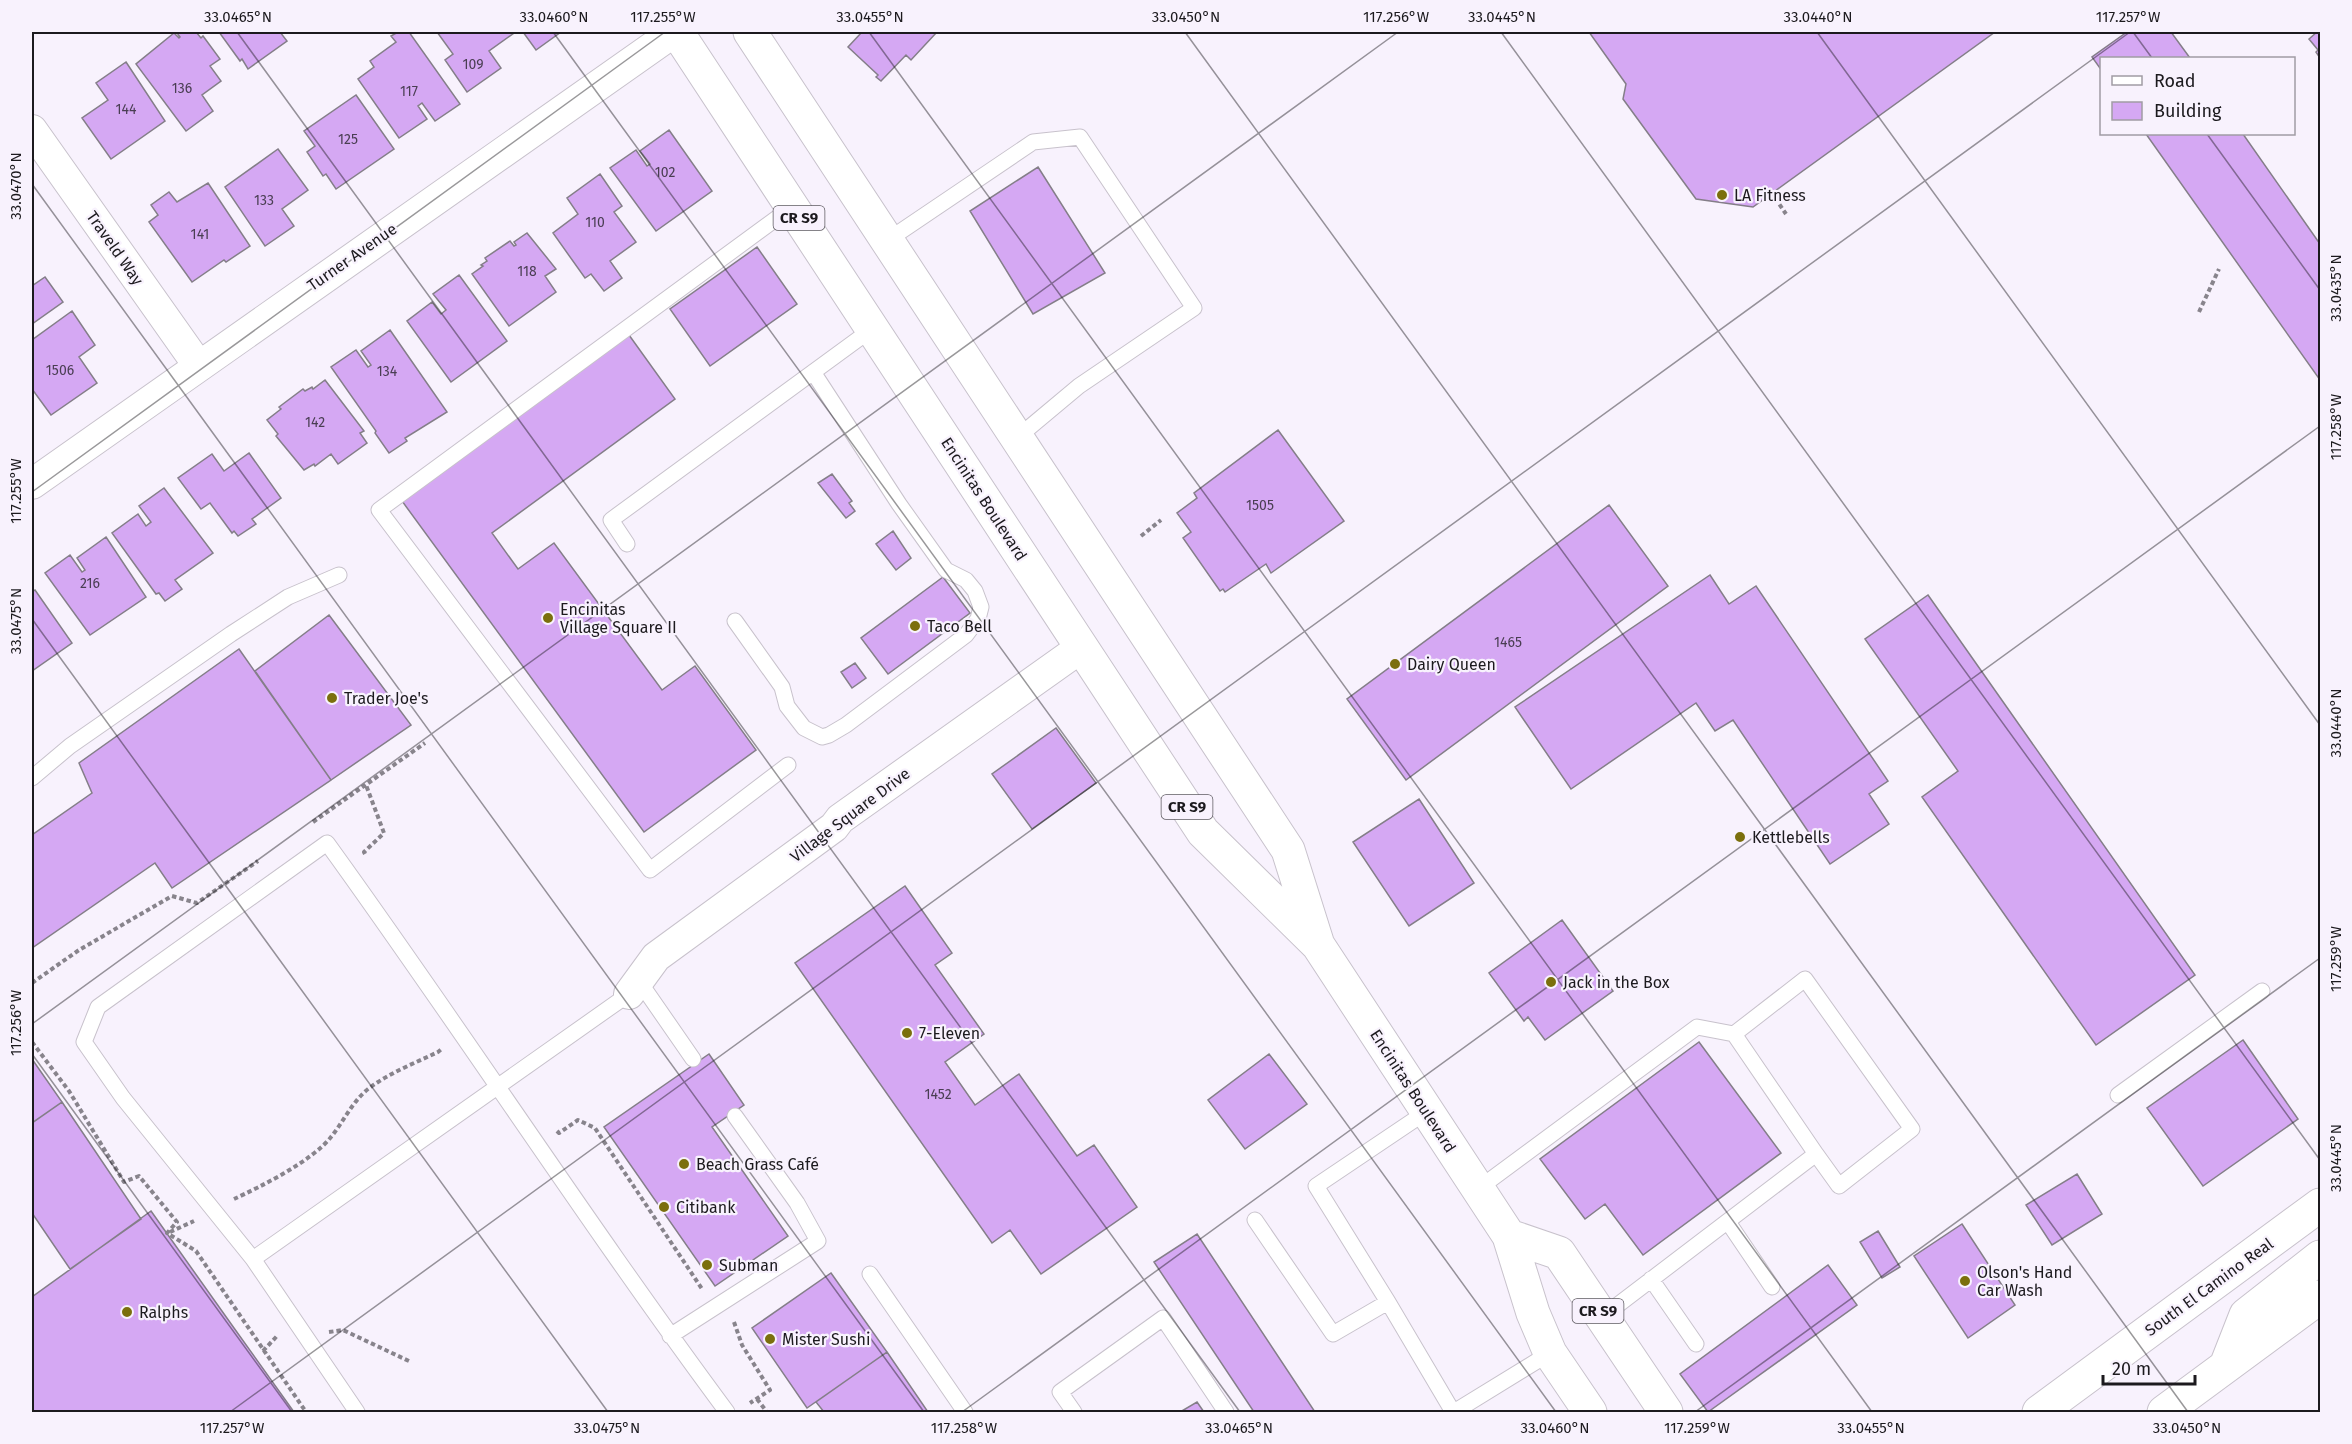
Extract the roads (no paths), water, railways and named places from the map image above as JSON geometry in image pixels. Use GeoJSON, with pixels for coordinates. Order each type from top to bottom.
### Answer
{"type":"FeatureCollection","features":[{"type":"Feature","properties":{"kind":"main road","name":"Encinitas Boulevard"},"geometry":{"type":"LineString","coordinates":[[675,32],[1203,832],[1318,945],[1509,1236],[1533,1313],[1550,1353],[1590,1413]]}},
{"type":"Feature","properties":{"kind":"main road","name":"Encinitas Boulevard"},"geometry":{"type":"LineString","coordinates":[[750,32],[1288,850],[1318,945]]}},
{"type":"Feature","properties":{"kind":"main road","name":"South El Camino Real"},"geometry":{"type":"LineString","coordinates":[[2039,1413],[2320,1205]]}},
{"type":"Feature","properties":{"kind":"main road","name":"CR S9"},"geometry":{"type":"LineString","coordinates":[[1509,1236],[1559,1253],[1666,1413]]}},
{"type":"Feature","properties":{"kind":"main road"},"geometry":{"type":"LineString","coordinates":[[2226,1366],[2246,1315],[2320,1257]]}},
{"type":"Feature","properties":{"kind":"main road"},"geometry":{"type":"LineString","coordinates":[[2164,1413],[2320,1297]]}},
{"type":"Feature","properties":{"kind":"street","name":"Turner Avenue"},"geometry":{"type":"LineString","coordinates":[[32,484],[198,365],[675,32]]}},
{"type":"Feature","properties":{"kind":"street","name":"Traveld Way"},"geometry":{"type":"LineString","coordinates":[[32,130],[198,365]]}},
{"type":"Feature","properties":{"kind":"street","name":"Village Square Drive"},"geometry":{"type":"LineString","coordinates":[[634,988],[656,957],[850,813],[1082,647]]}},
{"type":"Feature","properties":{"kind":"lane"},"geometry":{"type":"LineString","coordinates":[[888,240],[1033,142],[1080,136],[1194,308],[1079,386],[1018,437]]}},
{"type":"Feature","properties":{"kind":"lane"},"geometry":{"type":"LineString","coordinates":[[788,765],[650,870],[379,510],[792,207]]}},
{"type":"Feature","properties":{"kind":"lane"},"geometry":{"type":"LineString","coordinates":[[627,544],[611,520],[872,329]]}},
{"type":"Feature","properties":{"kind":"lane"},"geometry":{"type":"LineString","coordinates":[[735,621],[782,687],[787,706],[804,728],[822,736],[829,735],[846,725],[966,635],[978,619],[981,607],[975,591],[966,580],[946,570],[899,504],[813,372]]}},
{"type":"Feature","properties":{"kind":"lane"},"geometry":{"type":"LineString","coordinates":[[32,778],[70,746],[240,628],[288,597],[339,575]]}},
{"type":"Feature","properties":{"kind":"lane"},"geometry":{"type":"LineString","coordinates":[[357,1413],[253,1259],[123,1098],[84,1042],[98,1007],[327,843],[408,955],[670,1336],[727,1413]]}},
{"type":"Feature","properties":{"kind":"lane"},"geometry":{"type":"LineString","coordinates":[[1478,1189],[1697,1028],[1734,1034],[1839,1186],[1912,1129],[1805,980],[1734,1034]]}},
{"type":"Feature","properties":{"kind":"lane"},"geometry":{"type":"LineString","coordinates":[[253,1259],[634,988],[693,1059]]}},
{"type":"Feature","properties":{"kind":"lane"},"geometry":{"type":"LineString","coordinates":[[2118,1095],[2262,991]]}},
{"type":"Feature","properties":{"kind":"lane"},"geometry":{"type":"LineString","coordinates":[[1426,1112],[1316,1186],[1389,1302],[1453,1413],[1550,1353]]}},
{"type":"Feature","properties":{"kind":"lane"},"geometry":{"type":"LineString","coordinates":[[670,1336],[818,1240],[797,1203],[735,1116]]}},
{"type":"Feature","properties":{"kind":"lane"},"geometry":{"type":"LineString","coordinates":[[1602,1317],[1816,1154]]}},
{"type":"Feature","properties":{"kind":"lane"},"geometry":{"type":"LineString","coordinates":[[1256,1220],[1333,1334],[1389,1302]]}},
{"type":"Feature","properties":{"kind":"lane"},"geometry":{"type":"LineString","coordinates":[[1728,1222],[1772,1287]]}},
{"type":"Feature","properties":{"kind":"lane"},"geometry":{"type":"LineString","coordinates":[[870,1274],[965,1413]]}},
{"type":"Feature","properties":{"kind":"lane"},"geometry":{"type":"LineString","coordinates":[[1651,1280],[1696,1344]]}},
{"type":"Feature","properties":{"kind":"lane"},"geometry":{"type":"LineString","coordinates":[[1074,1413],[1060,1392],[1163,1318],[1226,1413]]}},
{"type":"Feature","properties":{"kind":"place","name":"LA Fitness"},"geometry":{"type":"Point","coordinates":[1722,195]}},
{"type":"Feature","properties":{"kind":"place","name":"Encinitas Village Square II"},"geometry":{"type":"Point","coordinates":[548,618]}},
{"type":"Feature","properties":{"kind":"place","name":"Taco Bell"},"geometry":{"type":"Point","coordinates":[915,626]}},
{"type":"Feature","properties":{"kind":"place","name":"Dairy Queen"},"geometry":{"type":"Point","coordinates":[1395,664]}},
{"type":"Feature","properties":{"kind":"place","name":"Trader Joe's"},"geometry":{"type":"Point","coordinates":[332,698]}},
{"type":"Feature","properties":{"kind":"place","name":"Kettlebells"},"geometry":{"type":"Point","coordinates":[1740,837]}},
{"type":"Feature","properties":{"kind":"place","name":"Jack in the Box"},"geometry":{"type":"Point","coordinates":[1551,982]}},
{"type":"Feature","properties":{"kind":"place","name":"7-Eleven"},"geometry":{"type":"Point","coordinates":[907,1033]}},
{"type":"Feature","properties":{"kind":"place","name":"Beach Grass Café"},"geometry":{"type":"Point","coordinates":[684,1164]}},
{"type":"Feature","properties":{"kind":"place","name":"Citibank"},"geometry":{"type":"Point","coordinates":[664,1207]}},
{"type":"Feature","properties":{"kind":"place","name":"Subman"},"geometry":{"type":"Point","coordinates":[707,1265]}},
{"type":"Feature","properties":{"kind":"place","name":"Olson's Hand Car Wash"},"geometry":{"type":"Point","coordinates":[1965,1281]}},
{"type":"Feature","properties":{"kind":"place","name":"Ralphs"},"geometry":{"type":"Point","coordinates":[127,1312]}},
{"type":"Feature","properties":{"kind":"place","name":"Mister Sushi"},"geometry":{"type":"Point","coordinates":[770,1339]}}]}
